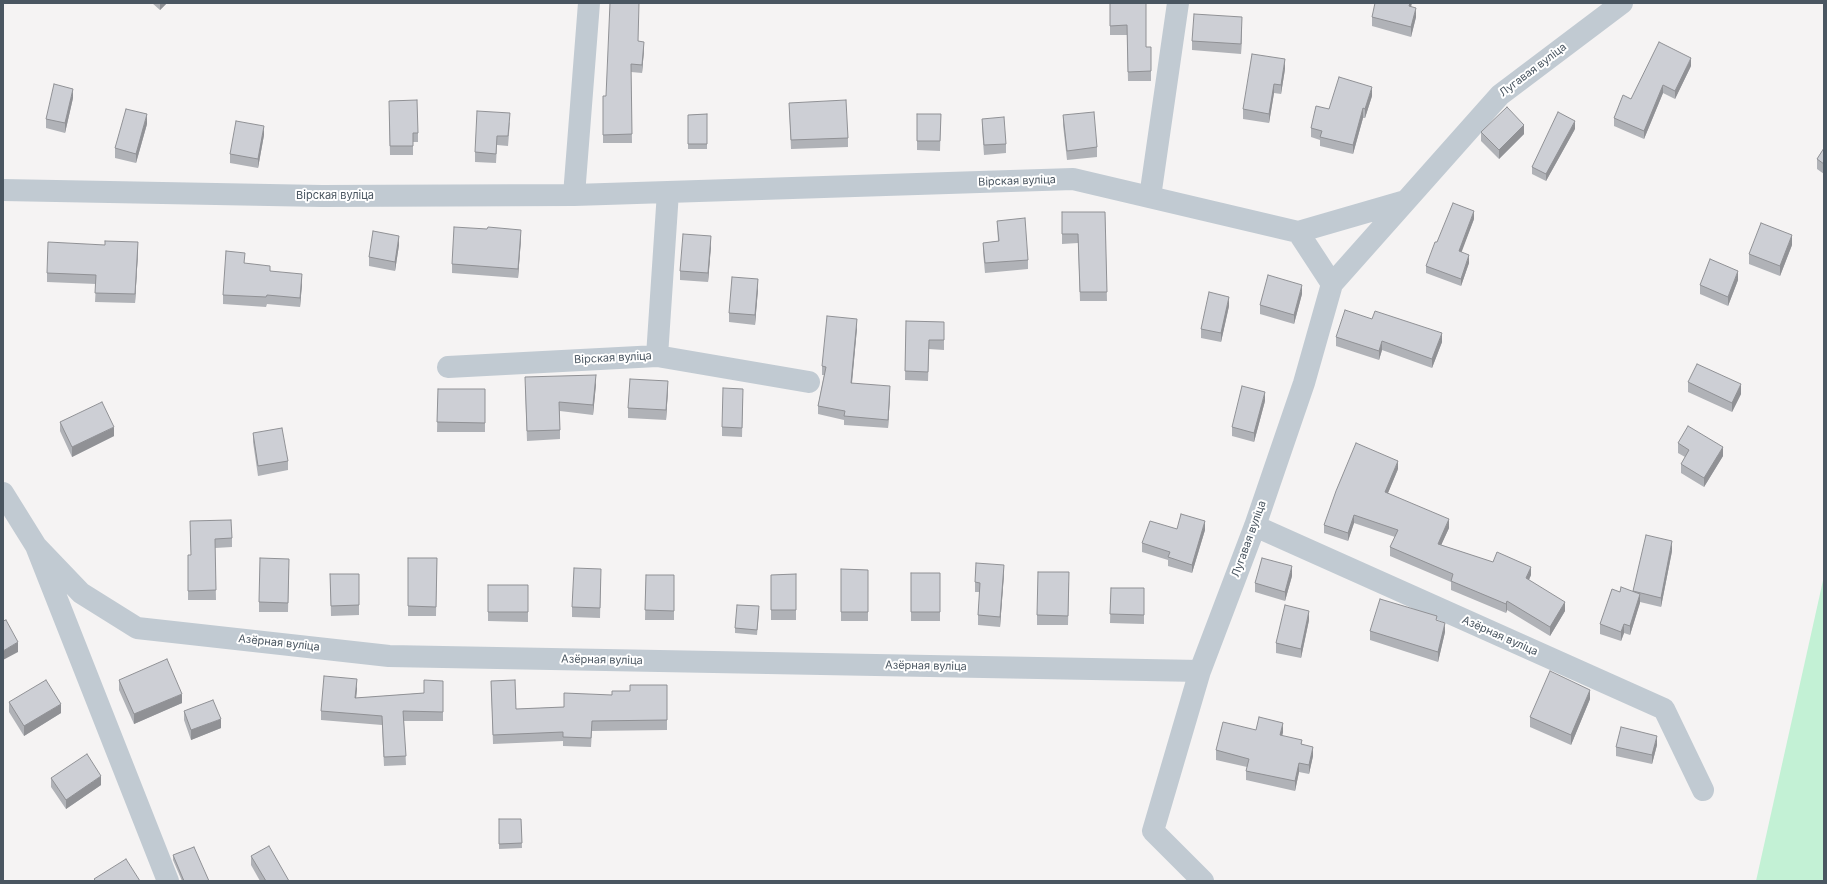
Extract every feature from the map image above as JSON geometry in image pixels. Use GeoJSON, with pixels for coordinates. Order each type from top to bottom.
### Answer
{"type":"FeatureCollection","features":[{"type":"Feature","properties":{"kind":"street"},"geometry":{"type":"LineString","coordinates":[[574,195],[589,3]]}},
{"type":"Feature","properties":{"kind":"street"},"geometry":{"type":"LineString","coordinates":[[1150,197],[1178,3]]}},
{"type":"Feature","properties":{"kind":"street","name":"Лугавая вуліца"},"geometry":{"type":"LineString","coordinates":[[1203,881],[1153,831],[1200,671],[1254,526],[1304,383],[1332,284],[1500,94],[1622,3]]}},
{"type":"Feature","properties":{"kind":"street","name":"Вірская вуліца"},"geometry":{"type":"LineString","coordinates":[[3,190],[322,196],[574,195],[1073,179],[1298,232]]}},
{"type":"Feature","properties":{"kind":"street","name":"Вірская вуліца"},"geometry":{"type":"LineString","coordinates":[[657,356],[668,192]]}},
{"type":"Feature","properties":{"kind":"street"},"geometry":{"type":"LineString","coordinates":[[1332,284],[1298,232],[1405,201]]}},
{"type":"Feature","properties":{"kind":"street","name":"Вірская вуліца"},"geometry":{"type":"LineString","coordinates":[[448,367],[657,356],[809,382]]}},
{"type":"Feature","properties":{"kind":"street","name":"Азёрная вуліца"},"geometry":{"type":"LineString","coordinates":[[3,493],[36,546],[168,881]]}},
{"type":"Feature","properties":{"kind":"street","name":"Азёрная вуліца"},"geometry":{"type":"LineString","coordinates":[[1254,526],[1664,709],[1703,790]]}},
{"type":"Feature","properties":{"kind":"street","name":"Азёрная вуліца"},"geometry":{"type":"LineString","coordinates":[[36,546],[81,593],[137,628],[381,655],[1200,671]]}},
{"type":"Feature","properties":{"kind":"green space"},"geometry":{"type":"Polygon","coordinates":[[[1824,576],[1824,881],[1756,881],[1824,576]]]}},
{"type":"Feature","properties":{"kind":"building"},"geometry":{"type":"Polygon","coordinates":[[[610,3],[639,3],[638,41],[644,42],[642,65],[631,64],[632,134],[603,135],[603,96],[606,96],[610,3]]]}},
{"type":"Feature","properties":{"kind":"building"},"geometry":{"type":"Polygon","coordinates":[[[1110,3],[1146,3],[1146,47],[1151,47],[1151,71],[1128,72],[1127,25],[1110,26],[1110,3]]]}},
{"type":"Feature","properties":{"kind":"building"},"geometry":{"type":"Polygon","coordinates":[[[1375,3],[1410,3],[1409,6],[1416,8],[1411,27],[1372,17],[1375,3]]]}},
{"type":"Feature","properties":{"kind":"building"},"geometry":{"type":"Polygon","coordinates":[[[1194,14],[1242,17],[1241,44],[1192,41],[1194,14]]]}},
{"type":"Feature","properties":{"kind":"building"},"geometry":{"type":"Polygon","coordinates":[[[1659,42],[1691,58],[1675,91],[1663,85],[1644,131],[1614,118],[1623,95],[1631,99],[1659,42]]]}},
{"type":"Feature","properties":{"kind":"building"},"geometry":{"type":"Polygon","coordinates":[[[1252,54],[1285,59],[1281,85],[1274,84],[1269,114],[1243,109],[1252,54]]]}},
{"type":"Feature","properties":{"kind":"building"},"geometry":{"type":"Polygon","coordinates":[[[1339,77],[1372,87],[1365,109],[1363,108],[1353,145],[1320,137],[1322,131],[1311,128],[1316,106],[1329,109],[1339,77]]]}},
{"type":"Feature","properties":{"kind":"building"},"geometry":{"type":"Polygon","coordinates":[[[54,84],[73,89],[65,123],[46,119],[54,84]]]}},
{"type":"Feature","properties":{"kind":"building"},"geometry":{"type":"Polygon","coordinates":[[[417,100],[418,133],[413,133],[413,146],[390,146],[389,101],[417,100]]]}},
{"type":"Feature","properties":{"kind":"building"},"geometry":{"type":"Polygon","coordinates":[[[846,100],[848,138],[791,140],[789,103],[846,100]]]}},
{"type":"Feature","properties":{"kind":"building"},"geometry":{"type":"Polygon","coordinates":[[[1507,107],[1524,125],[1499,150],[1481,132],[1507,107]]]}},
{"type":"Feature","properties":{"kind":"building"},"geometry":{"type":"Polygon","coordinates":[[[126,109],[147,114],[136,154],[115,148],[126,109]]]}},
{"type":"Feature","properties":{"kind":"building"},"geometry":{"type":"Polygon","coordinates":[[[477,111],[510,113],[508,136],[497,136],[496,154],[475,152],[477,111]]]}},
{"type":"Feature","properties":{"kind":"building"},"geometry":{"type":"Polygon","coordinates":[[[1094,112],[1097,147],[1067,151],[1063,115],[1094,112]]]}},
{"type":"Feature","properties":{"kind":"building"},"geometry":{"type":"Polygon","coordinates":[[[1558,112],[1575,121],[1546,174],[1532,167],[1558,112]]]}},
{"type":"Feature","properties":{"kind":"building"},"geometry":{"type":"Polygon","coordinates":[[[707,114],[707,144],[688,144],[688,115],[707,114]]]}},
{"type":"Feature","properties":{"kind":"building"},"geometry":{"type":"Polygon","coordinates":[[[917,114],[941,114],[940,141],[917,141],[917,114]]]}},
{"type":"Feature","properties":{"kind":"building"},"geometry":{"type":"Polygon","coordinates":[[[1004,117],[1006,144],[984,145],[982,119],[1004,117]]]}},
{"type":"Feature","properties":{"kind":"building"},"geometry":{"type":"Polygon","coordinates":[[[236,121],[264,126],[258,159],[230,154],[236,121]]]}},
{"type":"Feature","properties":{"kind":"building"},"geometry":{"type":"Polygon","coordinates":[[[1824,148],[1824,164],[1817,159],[1824,148]]]}},
{"type":"Feature","properties":{"kind":"building"},"geometry":{"type":"Polygon","coordinates":[[[1453,203],[1474,211],[1459,251],[1469,255],[1461,279],[1426,266],[1453,203]]]}},
{"type":"Feature","properties":{"kind":"building"},"geometry":{"type":"Polygon","coordinates":[[[1062,212],[1105,212],[1107,292],[1080,292],[1078,234],[1062,234],[1062,212]]]}},
{"type":"Feature","properties":{"kind":"building"},"geometry":{"type":"Polygon","coordinates":[[[1025,218],[1028,260],[985,263],[983,243],[999,241],[997,221],[1025,218]]]}},
{"type":"Feature","properties":{"kind":"building"},"geometry":{"type":"Polygon","coordinates":[[[1761,223],[1792,235],[1780,266],[1749,254],[1761,223]]]}},
{"type":"Feature","properties":{"kind":"building"},"geometry":{"type":"Polygon","coordinates":[[[454,227],[487,229],[488,227],[521,230],[518,269],[452,264],[454,227]]]}},
{"type":"Feature","properties":{"kind":"building"},"geometry":{"type":"Polygon","coordinates":[[[373,231],[399,236],[395,262],[369,257],[373,231]]]}},
{"type":"Feature","properties":{"kind":"building"},"geometry":{"type":"Polygon","coordinates":[[[683,234],[711,236],[708,273],[680,271],[683,234]]]}},
{"type":"Feature","properties":{"kind":"building"},"geometry":{"type":"Polygon","coordinates":[[[105,241],[138,242],[135,294],[95,293],[96,275],[47,273],[48,242],[105,245],[105,241]]]}},
{"type":"Feature","properties":{"kind":"building"},"geometry":{"type":"Polygon","coordinates":[[[226,251],[245,253],[244,263],[270,266],[270,271],[302,274],[300,298],[267,295],[266,297],[223,295],[226,251]]]}},
{"type":"Feature","properties":{"kind":"building"},"geometry":{"type":"Polygon","coordinates":[[[1710,259],[1738,271],[1728,297],[1700,285],[1710,259]]]}},
{"type":"Feature","properties":{"kind":"building"},"geometry":{"type":"Polygon","coordinates":[[[1268,275],[1302,285],[1294,315],[1260,305],[1268,275]]]}},
{"type":"Feature","properties":{"kind":"building"},"geometry":{"type":"Polygon","coordinates":[[[732,277],[758,279],[755,315],[729,313],[732,277]]]}},
{"type":"Feature","properties":{"kind":"building"},"geometry":{"type":"Polygon","coordinates":[[[1209,292],[1229,297],[1221,333],[1201,329],[1209,292]]]}},
{"type":"Feature","properties":{"kind":"building"},"geometry":{"type":"Polygon","coordinates":[[[1345,310],[1372,319],[1375,311],[1442,333],[1432,359],[1382,341],[1379,351],[1336,337],[1345,310]]]}},
{"type":"Feature","properties":{"kind":"building"},"geometry":{"type":"Polygon","coordinates":[[[827,316],[857,319],[851,383],[890,386],[888,420],[844,416],[845,411],[818,406],[826,367],[822,366],[827,316]]]}},
{"type":"Feature","properties":{"kind":"building"},"geometry":{"type":"Polygon","coordinates":[[[906,321],[944,322],[944,340],[929,340],[928,372],[905,371],[906,321]]]}},
{"type":"Feature","properties":{"kind":"building"},"geometry":{"type":"Polygon","coordinates":[[[1697,364],[1741,384],[1732,403],[1688,382],[1697,364]]]}},
{"type":"Feature","properties":{"kind":"building"},"geometry":{"type":"Polygon","coordinates":[[[596,375],[593,405],[559,402],[560,430],[527,431],[525,377],[596,375]]]}},
{"type":"Feature","properties":{"kind":"building"},"geometry":{"type":"Polygon","coordinates":[[[630,379],[668,381],[666,410],[628,408],[630,379]]]}},
{"type":"Feature","properties":{"kind":"building"},"geometry":{"type":"Polygon","coordinates":[[[1242,386],[1265,392],[1254,433],[1232,427],[1242,386]]]}},
{"type":"Feature","properties":{"kind":"building"},"geometry":{"type":"Polygon","coordinates":[[[723,388],[743,389],[742,428],[722,427],[723,388]]]}},
{"type":"Feature","properties":{"kind":"building"},"geometry":{"type":"Polygon","coordinates":[[[438,389],[485,389],[485,423],[437,422],[438,389]]]}},
{"type":"Feature","properties":{"kind":"building"},"geometry":{"type":"Polygon","coordinates":[[[102,402],[114,427],[72,447],[60,422],[102,402]]]}},
{"type":"Feature","properties":{"kind":"building"},"geometry":{"type":"Polygon","coordinates":[[[1688,426],[1723,447],[1704,478],[1681,464],[1689,450],[1678,443],[1688,426]]]}},
{"type":"Feature","properties":{"kind":"building"},"geometry":{"type":"Polygon","coordinates":[[[282,428],[288,461],[258,466],[253,433],[282,428]]]}},
{"type":"Feature","properties":{"kind":"building"},"geometry":{"type":"Polygon","coordinates":[[[1356,443],[1398,461],[1385,492],[1449,519],[1438,544],[1493,562],[1497,552],[1531,567],[1526,578],[1565,602],[1550,627],[1507,601],[1506,604],[1451,581],[1453,574],[1390,547],[1398,530],[1354,515],[1348,533],[1324,525],[1356,443]]]}},
{"type":"Feature","properties":{"kind":"building"},"geometry":{"type":"Polygon","coordinates":[[[1181,514],[1205,521],[1192,565],[1168,557],[1170,552],[1142,543],[1150,521],[1177,529],[1181,514]]]}},
{"type":"Feature","properties":{"kind":"building"},"geometry":{"type":"Polygon","coordinates":[[[231,520],[232,538],[215,539],[216,590],[188,591],[188,555],[191,555],[190,521],[231,520]]]}},
{"type":"Feature","properties":{"kind":"building"},"geometry":{"type":"Polygon","coordinates":[[[1646,535],[1672,541],[1661,598],[1633,591],[1646,535]]]}},
{"type":"Feature","properties":{"kind":"building"},"geometry":{"type":"Polygon","coordinates":[[[260,558],[289,559],[288,603],[259,602],[260,558]]]}},
{"type":"Feature","properties":{"kind":"building"},"geometry":{"type":"Polygon","coordinates":[[[408,558],[437,558],[436,607],[408,606],[408,558]]]}},
{"type":"Feature","properties":{"kind":"building"},"geometry":{"type":"Polygon","coordinates":[[[1262,558],[1292,566],[1285,592],[1255,583],[1262,558]]]}},
{"type":"Feature","properties":{"kind":"building"},"geometry":{"type":"Polygon","coordinates":[[[976,563],[1004,565],[1000,617],[978,615],[980,583],[975,582],[976,563]]]}},
{"type":"Feature","properties":{"kind":"building"},"geometry":{"type":"Polygon","coordinates":[[[574,568],[601,569],[600,608],[572,607],[574,568]]]}},
{"type":"Feature","properties":{"kind":"building"},"geometry":{"type":"Polygon","coordinates":[[[841,569],[868,570],[868,612],[841,612],[841,569]]]}},
{"type":"Feature","properties":{"kind":"building"},"geometry":{"type":"Polygon","coordinates":[[[1038,572],[1069,572],[1068,616],[1037,615],[1038,572]]]}},
{"type":"Feature","properties":{"kind":"building"},"geometry":{"type":"Polygon","coordinates":[[[911,573],[940,573],[940,612],[911,612],[911,573]]]}},
{"type":"Feature","properties":{"kind":"building"},"geometry":{"type":"Polygon","coordinates":[[[330,574],[359,574],[359,605],[331,606],[330,574]]]}},
{"type":"Feature","properties":{"kind":"building"},"geometry":{"type":"Polygon","coordinates":[[[796,574],[796,610],[771,610],[771,575],[796,574]]]}},
{"type":"Feature","properties":{"kind":"building"},"geometry":{"type":"Polygon","coordinates":[[[646,575],[674,575],[674,611],[645,610],[646,575]]]}},
{"type":"Feature","properties":{"kind":"building"},"geometry":{"type":"Polygon","coordinates":[[[488,585],[528,585],[528,612],[488,612],[488,585]]]}},
{"type":"Feature","properties":{"kind":"building"},"geometry":{"type":"Polygon","coordinates":[[[1621,587],[1640,594],[1630,626],[1624,624],[1621,632],[1600,624],[1612,589],[1620,592],[1621,587]]]}},
{"type":"Feature","properties":{"kind":"building"},"geometry":{"type":"Polygon","coordinates":[[[1111,588],[1144,588],[1144,615],[1110,614],[1111,588]]]}},
{"type":"Feature","properties":{"kind":"building"},"geometry":{"type":"Polygon","coordinates":[[[1380,599],[1437,616],[1436,620],[1445,623],[1438,652],[1370,631],[1380,599]]]}},
{"type":"Feature","properties":{"kind":"building"},"geometry":{"type":"Polygon","coordinates":[[[737,605],[759,606],[757,630],[735,628],[737,605]]]}},
{"type":"Feature","properties":{"kind":"building"},"geometry":{"type":"Polygon","coordinates":[[[1285,605],[1309,611],[1301,649],[1276,643],[1285,605]]]}},
{"type":"Feature","properties":{"kind":"building"},"geometry":{"type":"Polygon","coordinates":[[[6,620],[18,642],[3,651],[3,621],[6,620]]]}},
{"type":"Feature","properties":{"kind":"building"},"geometry":{"type":"Polygon","coordinates":[[[167,659],[182,694],[134,714],[119,680],[167,659]]]}},
{"type":"Feature","properties":{"kind":"building"},"geometry":{"type":"Polygon","coordinates":[[[1550,671],[1590,690],[1571,735],[1530,717],[1550,671]]]}},
{"type":"Feature","properties":{"kind":"building"},"geometry":{"type":"Polygon","coordinates":[[[324,676],[357,679],[355,698],[424,693],[424,680],[443,681],[443,712],[403,711],[406,756],[384,757],[382,716],[321,711],[324,676]]]}},
{"type":"Feature","properties":{"kind":"building"},"geometry":{"type":"Polygon","coordinates":[[[46,680],[61,704],[24,726],[9,702],[46,680]]]}},
{"type":"Feature","properties":{"kind":"building"},"geometry":{"type":"Polygon","coordinates":[[[515,680],[516,709],[564,707],[564,693],[612,695],[612,691],[630,691],[630,685],[667,685],[667,720],[592,721],[591,738],[563,737],[563,732],[493,735],[491,681],[515,680]]]}},
{"type":"Feature","properties":{"kind":"building"},"geometry":{"type":"Polygon","coordinates":[[[213,700],[221,719],[191,730],[184,711],[213,700]]]}},
{"type":"Feature","properties":{"kind":"building"},"geometry":{"type":"Polygon","coordinates":[[[1259,717],[1283,723],[1280,735],[1302,740],[1301,744],[1313,747],[1309,765],[1299,763],[1295,781],[1246,771],[1249,759],[1216,750],[1223,722],[1256,730],[1259,717]]]}},
{"type":"Feature","properties":{"kind":"building"},"geometry":{"type":"Polygon","coordinates":[[[1621,727],[1657,736],[1652,755],[1616,747],[1621,727]]]}},
{"type":"Feature","properties":{"kind":"building"},"geometry":{"type":"Polygon","coordinates":[[[87,754],[101,776],[66,800],[51,778],[87,754]]]}},
{"type":"Feature","properties":{"kind":"building"},"geometry":{"type":"Polygon","coordinates":[[[499,819],[521,819],[522,843],[499,844],[499,819]]]}},
{"type":"Feature","properties":{"kind":"building"},"geometry":{"type":"Polygon","coordinates":[[[269,846],[289,881],[266,881],[251,856],[269,846]]]}},
{"type":"Feature","properties":{"kind":"building"},"geometry":{"type":"Polygon","coordinates":[[[194,847],[209,881],[184,881],[173,855],[194,847]]]}},
{"type":"Feature","properties":{"kind":"building"},"geometry":{"type":"Polygon","coordinates":[[[126,859],[140,881],[96,881],[94,879],[126,859]]]}}]}
